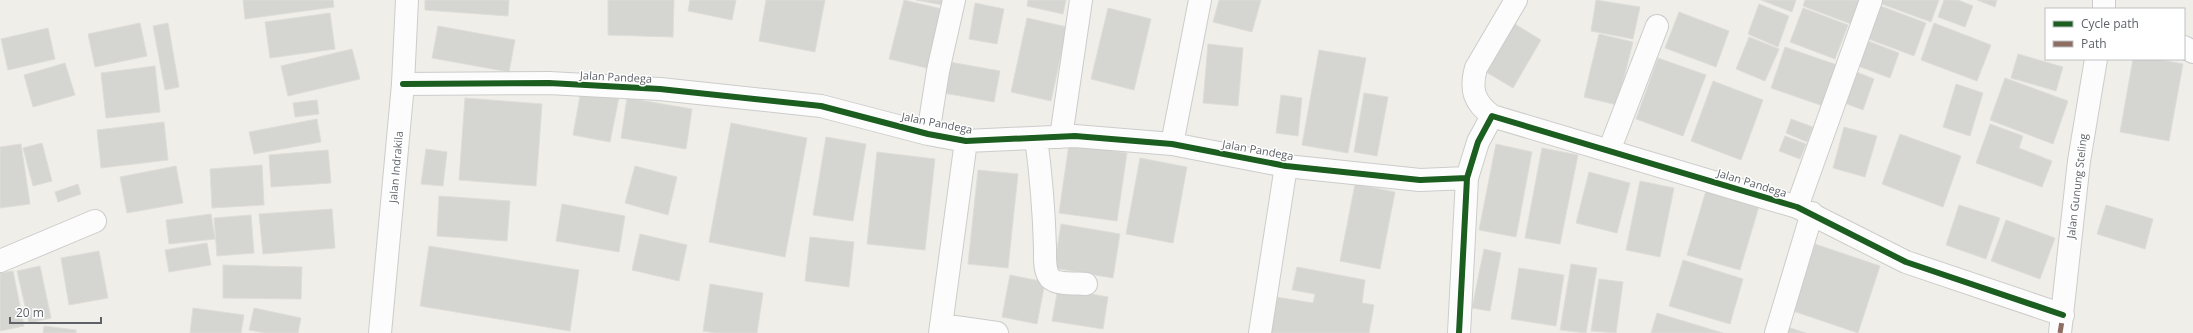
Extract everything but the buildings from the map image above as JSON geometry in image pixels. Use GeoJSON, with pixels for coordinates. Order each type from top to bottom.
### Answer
{"type":"FeatureCollection","features":[{"type":"Feature","properties":{"kind":"street","name":"Jalan Indrakila"},"geometry":{"type":"LineString","coordinates":[[380,333],[403,84],[407,0]]}},
{"type":"Feature","properties":{"kind":"street"},"geometry":{"type":"LineString","coordinates":[[928,134],[938,71],[954,0]]}},
{"type":"Feature","properties":{"kind":"street"},"geometry":{"type":"LineString","coordinates":[[1061,137],[1081,0]]}},
{"type":"Feature","properties":{"kind":"street"},"geometry":{"type":"LineString","coordinates":[[1172,144],[1200,0]]}},
{"type":"Feature","properties":{"kind":"street"},"geometry":{"type":"LineString","coordinates":[[1459,333],[1467,178],[1478,142],[1492,116],[1479,107],[1473,89],[1473,79],[1476,68],[1516,0]]}},
{"type":"Feature","properties":{"kind":"street"},"geometry":{"type":"LineString","coordinates":[[1776,333],[1804,210],[1871,0]]}},
{"type":"Feature","properties":{"kind":"street"},"geometry":{"type":"LineString","coordinates":[[1608,151],[1657,26]]}},
{"type":"Feature","properties":{"kind":"street","name":"Jalan Gunung Steling"},"geometry":{"type":"LineString","coordinates":[[2061,324],[2079,161],[2096,60]]}},
{"type":"Feature","properties":{"kind":"street","name":"Jalan Pandega"},"geometry":{"type":"LineString","coordinates":[[403,84],[549,83],[660,89],[821,106],[928,134],[966,141],[1075,136],[1172,144],[1286,166],[1420,180],[1467,178]]}},
{"type":"Feature","properties":{"kind":"street","name":"Jalan Pandega"},"geometry":{"type":"LineString","coordinates":[[1492,116],[1804,210],[1906,262],[2061,324]]}},
{"type":"Feature","properties":{"kind":"street"},"geometry":{"type":"LineString","coordinates":[[1036,138],[1044,215],[1045,260],[1048,274],[1051,279],[1057,281],[1086,284]]}},
{"type":"Feature","properties":{"kind":"street"},"geometry":{"type":"LineString","coordinates":[[966,141],[941,329],[997,333]]}},
{"type":"Feature","properties":{"kind":"street"},"geometry":{"type":"LineString","coordinates":[[1260,333],[1286,166]]}},
{"type":"Feature","properties":{"kind":"street"},"geometry":{"type":"LineString","coordinates":[[0,261],[96,221]]}},
{"type":"Feature","properties":{"kind":"marked path"},"geometry":{"type":"LineString","coordinates":[[2060,333],[2063,315]]}},
{"type":"Feature","properties":{"kind":"cycle path"},"geometry":{"type":"LineString","coordinates":[[403,84],[549,83],[660,89],[821,106],[928,134],[966,141],[1075,136],[1172,144],[1286,166],[1420,180],[1467,178]]}},
{"type":"Feature","properties":{"kind":"cycle path"},"geometry":{"type":"LineString","coordinates":[[1459,333],[1467,178],[1478,142],[1492,116],[1797,207],[1906,262],[2063,315]]}}]}
